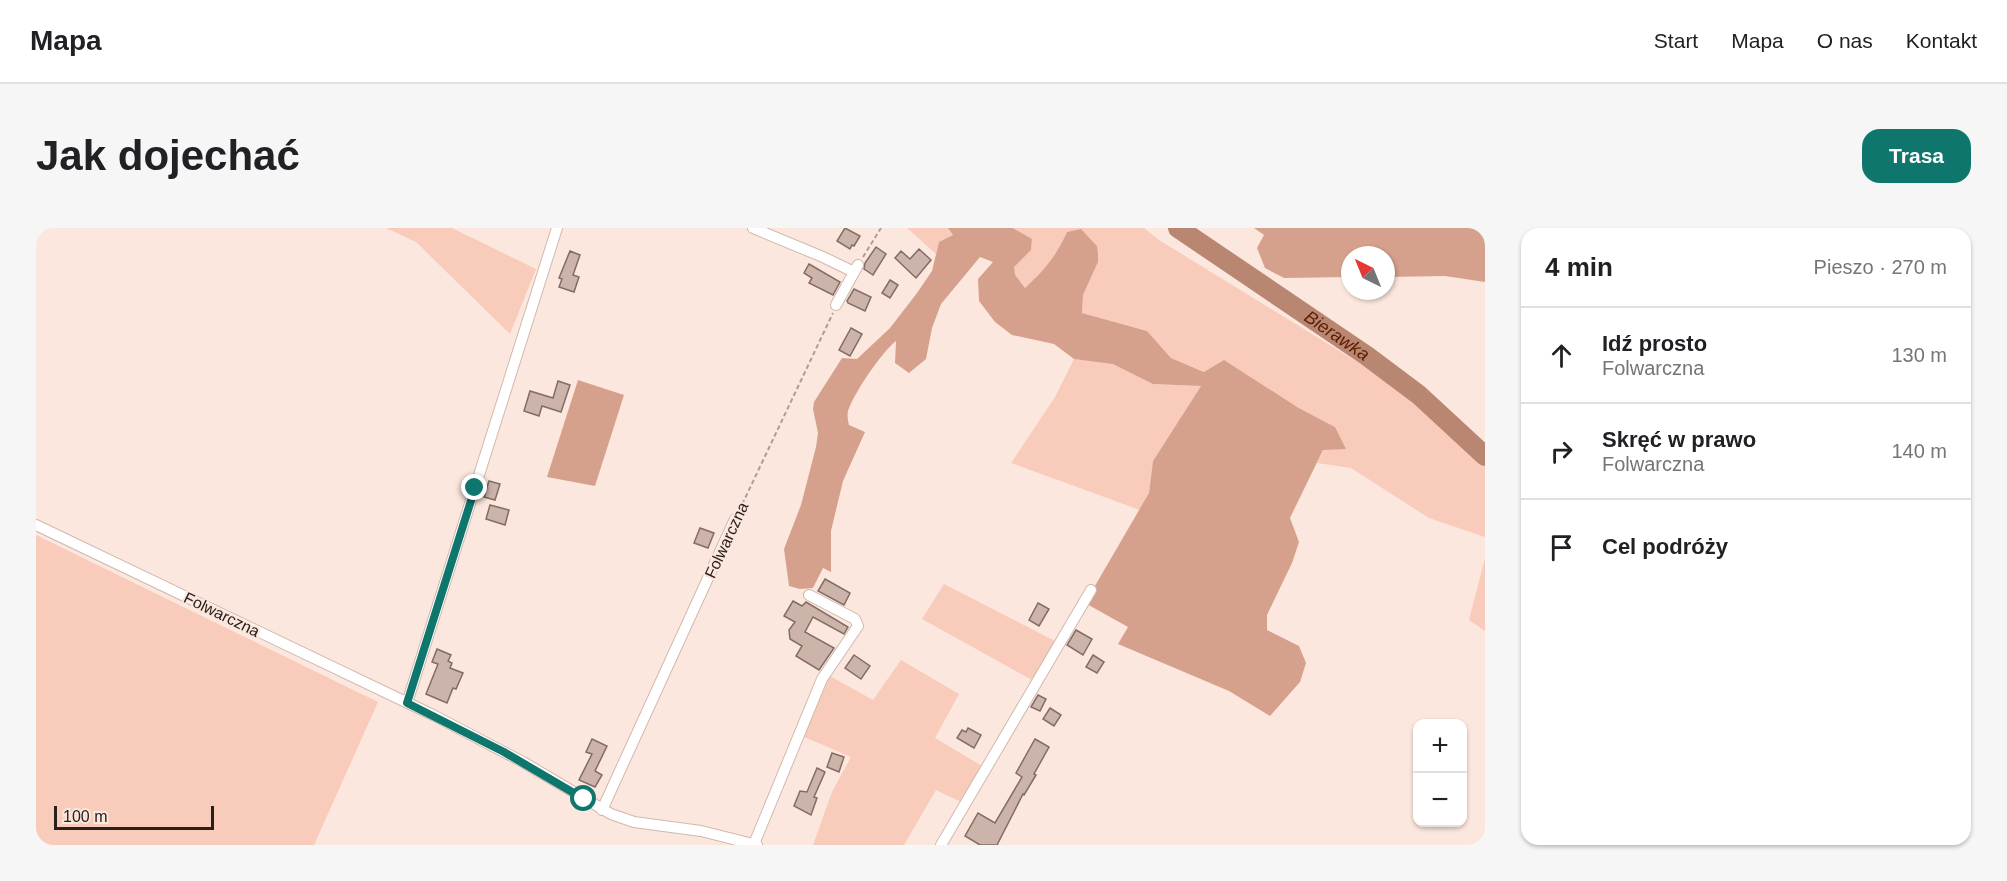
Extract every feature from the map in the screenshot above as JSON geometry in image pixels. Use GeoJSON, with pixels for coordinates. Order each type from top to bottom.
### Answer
{"type":"FeatureCollection","features":[{"type":"Feature","properties":{"kind":"street"},"geometry":{"type":"LineString","coordinates":[[407,703],[557,228]]}},
{"type":"Feature","properties":{"kind":"street"},"geometry":{"type":"LineString","coordinates":[[753,228],[856,268],[836,305]]}},
{"type":"Feature","properties":{"kind":"street","name":"Folwarczna"},"geometry":{"type":"LineString","coordinates":[[602,810],[735,519]]}},
{"type":"Feature","properties":{"kind":"street","name":"Folwarczna"},"geometry":{"type":"LineString","coordinates":[[36,525],[407,703],[514,757],[602,810],[634,822],[701,831],[755,845]]}},
{"type":"Feature","properties":{"kind":"street"},"geometry":{"type":"LineString","coordinates":[[941,845],[1091,590]]}},
{"type":"Feature","properties":{"kind":"street"},"geometry":{"type":"LineString","coordinates":[[755,845],[822,679],[853,637],[858,626],[855,619],[809,595]]}},
{"type":"Feature","properties":{"kind":"path"},"geometry":{"type":"LineString","coordinates":[[856,268],[881,228]]}},
{"type":"Feature","properties":{"kind":"path","name":"Folwarczna"},"geometry":{"type":"LineString","coordinates":[[735,519],[836,305]]}},
{"type":"Feature","properties":{"kind":"shaded area"},"geometry":{"type":"Polygon","coordinates":[[[386,228],[452,228],[536,269],[510,334],[416,242],[386,228]]]}},
{"type":"Feature","properties":{"kind":"shaded area"},"geometry":{"type":"Polygon","coordinates":[[[907,228],[948,228],[953,235],[939,242],[936,254],[907,228]]]}},
{"type":"Feature","properties":{"kind":"shaded area"},"geometry":{"type":"Polygon","coordinates":[[[948,228],[1013,228],[1032,239],[1031,250],[1014,267],[1015,275],[1025,288],[1049,263],[1067,232],[1081,229],[1097,246],[1098,254],[1098,262],[1083,295],[1082,313],[1147,331],[1171,358],[1204,372],[1224,360],[1297,407],[1335,427],[1346,449],[1323,450],[1290,518],[1299,542],[1292,563],[1267,615],[1267,630],[1299,646],[1306,663],[1300,682],[1270,716],[1229,691],[1118,644],[1128,627],[1085,603],[1149,493],[1153,461],[1201,386],[1153,384],[1113,364],[1074,359],[1054,344],[1012,335],[995,322],[979,301],[978,279],[993,262],[980,257],[941,304],[932,328],[926,359],[909,373],[895,363],[896,341],[876,364],[856,394],[848,411],[849,425],[865,432],[843,481],[831,531],[831,572],[823,568],[813,588],[800,589],[789,586],[784,549],[801,505],[816,447],[818,433],[813,409],[814,402],[842,358],[857,359],[890,328],[917,293],[932,271],[939,242],[953,235],[948,228]]]}},
{"type":"Feature","properties":{"kind":"shaded area"},"geometry":{"type":"Polygon","coordinates":[[[1013,228],[1144,228],[1159,240],[1408,393],[1485,466],[1485,537],[1429,518],[1351,468],[1317,463],[1335,427],[1297,407],[1171,358],[1147,331],[1082,313],[1083,295],[1098,262],[1067,232],[1049,263],[1025,288],[1014,275],[1014,266],[1031,250],[1032,239],[1013,228]]]}},
{"type":"Feature","properties":{"kind":"shaded area"},"geometry":{"type":"Polygon","coordinates":[[[1254,228],[1485,228],[1485,282],[1445,276],[1395,277],[1395,246],[1341,246],[1341,277],[1284,278],[1265,268],[1257,248],[1264,235],[1254,228]]]}},
{"type":"Feature","properties":{"kind":"shaded area"},"geometry":{"type":"Polygon","coordinates":[[[1074,359],[1113,363],[1153,384],[1201,386],[1153,461],[1149,493],[1140,510],[1011,463],[1055,397],[1074,359]]]}},
{"type":"Feature","properties":{"kind":"shaded area"},"geometry":{"type":"Polygon","coordinates":[[[578,380],[624,395],[595,486],[547,477],[578,380]]]}},
{"type":"Feature","properties":{"kind":"shaded area"},"geometry":{"type":"Polygon","coordinates":[[[36,535],[378,702],[314,845],[36,845],[36,535]]]}},
{"type":"Feature","properties":{"kind":"shaded area"},"geometry":{"type":"Polygon","coordinates":[[[1485,558],[1485,631],[1469,620],[1485,558]]]}},
{"type":"Feature","properties":{"kind":"shaded area"},"geometry":{"type":"Polygon","coordinates":[[[944,584],[1055,641],[1032,680],[922,619],[944,584]]]}},
{"type":"Feature","properties":{"kind":"shaded area"},"geometry":{"type":"Polygon","coordinates":[[[901,660],[959,694],[935,738],[982,766],[961,802],[936,790],[904,845],[813,845],[832,792],[851,757],[802,736],[830,676],[873,700],[901,660]]]}},
{"type":"Feature","properties":{"kind":"building"},"geometry":{"type":"Polygon","coordinates":[[[845,228],[860,236],[850,249],[837,241],[845,228]]]}},
{"type":"Feature","properties":{"kind":"building"},"geometry":{"type":"Polygon","coordinates":[[[876,247],[886,254],[873,275],[864,269],[865,263],[876,247]]]}},
{"type":"Feature","properties":{"kind":"building"},"geometry":{"type":"Polygon","coordinates":[[[919,249],[931,260],[916,278],[895,258],[901,251],[910,259],[919,249]]]}},
{"type":"Feature","properties":{"kind":"building"},"geometry":{"type":"Polygon","coordinates":[[[570,251],[580,255],[573,275],[579,277],[574,292],[559,287],[562,279],[559,278],[570,251]]]}},
{"type":"Feature","properties":{"kind":"building"},"geometry":{"type":"Polygon","coordinates":[[[809,264],[840,282],[833,295],[809,283],[812,278],[804,273],[809,264]]]}},
{"type":"Feature","properties":{"kind":"building"},"geometry":{"type":"Polygon","coordinates":[[[890,280],[898,285],[890,298],[882,293],[890,280]]]}},
{"type":"Feature","properties":{"kind":"building"},"geometry":{"type":"Polygon","coordinates":[[[854,289],[871,297],[865,311],[847,301],[854,289]]]}},
{"type":"Feature","properties":{"kind":"building"},"geometry":{"type":"Polygon","coordinates":[[[851,328],[862,334],[850,356],[839,350],[851,328]]]}},
{"type":"Feature","properties":{"kind":"building"},"geometry":{"type":"Polygon","coordinates":[[[558,381],[570,385],[561,412],[542,406],[539,416],[524,411],[530,391],[553,398],[558,381]]]}},
{"type":"Feature","properties":{"kind":"building"},"geometry":{"type":"Polygon","coordinates":[[[489,481],[500,484],[495,500],[484,497],[489,481]]]}},
{"type":"Feature","properties":{"kind":"building"},"geometry":{"type":"Polygon","coordinates":[[[490,505],[509,510],[505,525],[486,519],[490,505]]]}},
{"type":"Feature","properties":{"kind":"building"},"geometry":{"type":"Polygon","coordinates":[[[700,528],[714,533],[708,548],[694,543],[700,528]]]}},
{"type":"Feature","properties":{"kind":"building"},"geometry":{"type":"Polygon","coordinates":[[[825,579],[850,593],[844,605],[818,591],[825,579]]]}},
{"type":"Feature","properties":{"kind":"building"},"geometry":{"type":"Polygon","coordinates":[[[793,601],[802,606],[806,602],[848,627],[844,634],[813,617],[805,632],[834,648],[819,670],[796,656],[802,646],[790,639],[789,630],[795,622],[784,616],[793,601]]]}},
{"type":"Feature","properties":{"kind":"building"},"geometry":{"type":"Polygon","coordinates":[[[1038,603],[1049,609],[1039,626],[1029,620],[1038,603]]]}},
{"type":"Feature","properties":{"kind":"building"},"geometry":{"type":"Polygon","coordinates":[[[1076,630],[1092,639],[1083,655],[1067,645],[1076,630]]]}},
{"type":"Feature","properties":{"kind":"building"},"geometry":{"type":"Polygon","coordinates":[[[437,649],[451,655],[448,661],[452,663],[450,668],[463,673],[447,703],[426,694],[438,664],[432,662],[437,649]]]}},
{"type":"Feature","properties":{"kind":"building"},"geometry":{"type":"Polygon","coordinates":[[[854,655],[870,666],[861,679],[845,668],[854,655]]]}},
{"type":"Feature","properties":{"kind":"building"},"geometry":{"type":"Polygon","coordinates":[[[1093,655],[1104,662],[1097,673],[1086,667],[1093,655]]]}},
{"type":"Feature","properties":{"kind":"building"},"geometry":{"type":"Polygon","coordinates":[[[1038,695],[1046,699],[1040,711],[1031,707],[1038,695]]]}},
{"type":"Feature","properties":{"kind":"building"},"geometry":{"type":"Polygon","coordinates":[[[1050,708],[1061,715],[1054,726],[1043,719],[1050,708]]]}},
{"type":"Feature","properties":{"kind":"building"},"geometry":{"type":"Polygon","coordinates":[[[968,728],[981,735],[974,748],[957,738],[962,730],[966,732],[968,728]]]}},
{"type":"Feature","properties":{"kind":"building"},"geometry":{"type":"Polygon","coordinates":[[[592,739],[607,746],[595,771],[602,775],[595,787],[579,780],[592,754],[586,752],[592,739]]]}},
{"type":"Feature","properties":{"kind":"building"},"geometry":{"type":"Polygon","coordinates":[[[1035,739],[1049,747],[997,845],[980,845],[965,836],[978,813],[995,823],[1022,777],[1016,773],[1035,739]]]}},
{"type":"Feature","properties":{"kind":"building"},"geometry":{"type":"Polygon","coordinates":[[[832,753],[844,757],[839,772],[827,767],[832,753]]]}},
{"type":"Feature","properties":{"kind":"building"},"geometry":{"type":"Polygon","coordinates":[[[817,768],[825,772],[814,797],[817,798],[811,815],[794,806],[800,791],[807,792],[817,768]]]}},
{"type":"Feature","properties":{"kind":"waterway","name":"Bierawka"},"geometry":{"type":"LineString","coordinates":[[1178,228],[1367,356],[1419,395],[1485,456]]}},
{"type":"Feature","properties":{"kind":"route"},"geometry":{"type":"LineString","coordinates":[[475,488],[407,703],[464,730],[534,768],[584,799]]}}]}
